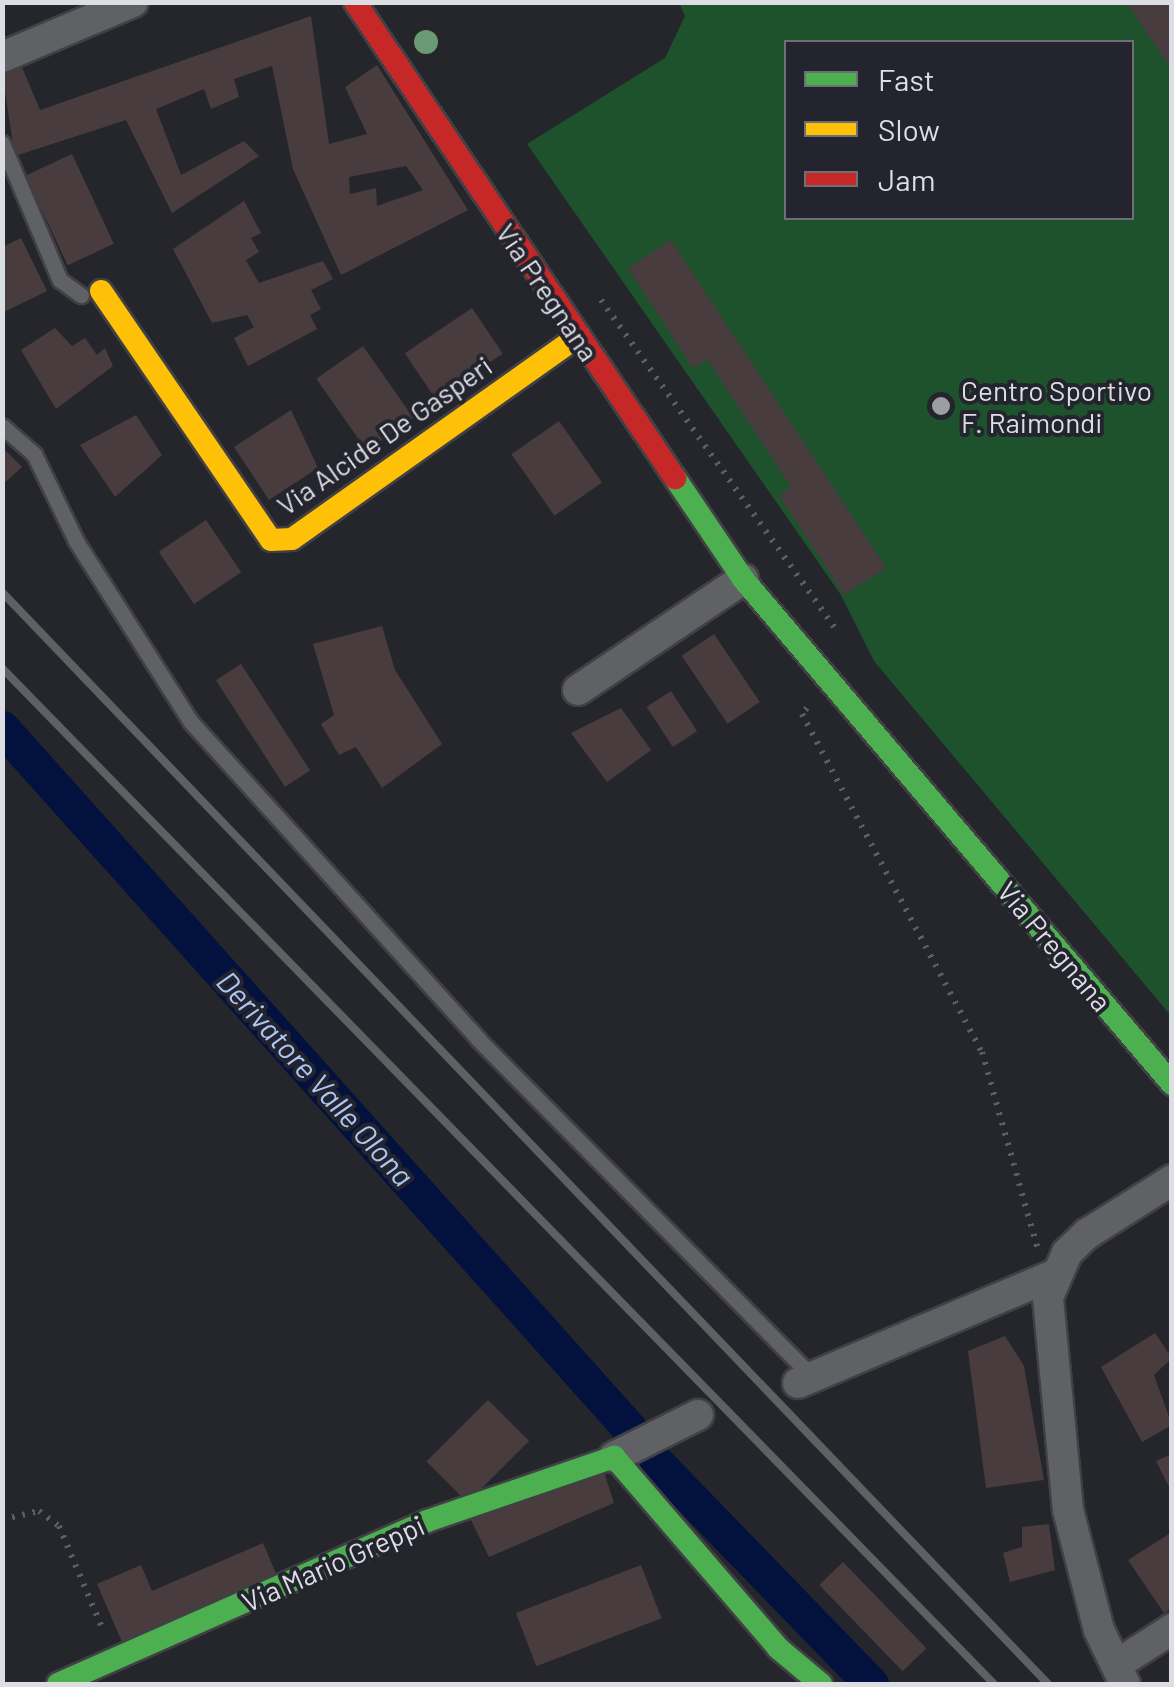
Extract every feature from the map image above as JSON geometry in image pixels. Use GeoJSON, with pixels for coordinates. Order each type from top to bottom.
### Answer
{"type":"FeatureCollection","features":[{"type":"Feature","properties":{"kind":"street"},"geometry":{"type":"LineString","coordinates":[[2,57],[133,2]]}},
{"type":"Feature","properties":{"kind":"street","name":"Via Pregnana"},"geometry":{"type":"LineString","coordinates":[[355,2],[743,579],[1172,1084]]}},
{"type":"Feature","properties":{"kind":"street","name":"Via Alcide De Gasperi"},"geometry":{"type":"LineString","coordinates":[[91,293],[271,540],[292,539],[579,336]]}},
{"type":"Feature","properties":{"kind":"street"},"geometry":{"type":"LineString","coordinates":[[578,690],[743,579]]}},
{"type":"Feature","properties":{"kind":"street"},"geometry":{"type":"LineString","coordinates":[[805,1379],[1054,1275],[1087,1234],[1172,1180]]}},
{"type":"Feature","properties":{"kind":"street"},"geometry":{"type":"LineString","coordinates":[[1054,1275],[1048,1323],[1068,1510],[1120,1675],[1172,1629]]}},
{"type":"Feature","properties":{"kind":"street","name":"Via Mario Greppi"},"geometry":{"type":"LineString","coordinates":[[58,1684],[427,1521],[614,1457],[698,1415]]}},
{"type":"Feature","properties":{"kind":"street"},"geometry":{"type":"LineString","coordinates":[[614,1457],[778,1648],[820,1684]]}},
{"type":"Feature","properties":{"kind":"lane"},"geometry":{"type":"LineString","coordinates":[[2,142],[60,280],[91,293]]}},
{"type":"Feature","properties":{"kind":"lane"},"geometry":{"type":"LineString","coordinates":[[2,426],[34,454],[76,541],[192,722],[478,1039],[805,1379]]}},
{"type":"Feature","properties":{"kind":"path"},"geometry":{"type":"LineString","coordinates":[[590,295],[606,302],[821,600],[844,646]]}},
{"type":"Feature","properties":{"kind":"path"},"geometry":{"type":"LineString","coordinates":[[829,679],[802,714],[961,1006],[1004,1112],[1033,1239],[1054,1275]]}},
{"type":"Feature","properties":{"kind":"path"},"geometry":{"type":"LineString","coordinates":[[2,1520],[39,1511],[58,1526],[102,1624],[100,1666]]}},
{"type":"Feature","properties":{"kind":"green space","name":"Centro Sportivo F. Raimondi"},"geometry":{"type":"Polygon","coordinates":[[[679,3],[1171,3],[1171,1016],[874,661],[841,595],[527,144],[665,58],[685,16],[679,3]]]}},
{"type":"Feature","properties":{"kind":"building"},"geometry":{"type":"Polygon","coordinates":[[[1126,2],[1172,2],[1172,70],[1126,2]]]}},
{"type":"Feature","properties":{"kind":"building"},"geometry":{"type":"Polygon","coordinates":[[[311,16],[329,144],[367,134],[345,87],[377,65],[468,210],[341,275],[293,169],[272,66],[234,79],[239,97],[211,109],[204,89],[156,109],[181,175],[244,141],[259,156],[172,213],[126,120],[15,156],[2,73],[21,65],[40,110],[311,16]],[[406,166],[349,177],[350,194],[376,188],[377,206],[423,190],[406,166]]]}},
{"type":"Feature","properties":{"kind":"building"},"geometry":{"type":"Polygon","coordinates":[[[72,154],[114,244],[68,265],[26,176],[72,154]]]}},
{"type":"Feature","properties":{"kind":"building"},"geometry":{"type":"Polygon","coordinates":[[[244,201],[261,233],[251,238],[259,252],[246,260],[259,283],[323,261],[333,279],[311,290],[321,309],[310,315],[317,329],[248,366],[234,338],[254,327],[247,315],[212,323],[173,249],[244,201]]]}},
{"type":"Feature","properties":{"kind":"building"},"geometry":{"type":"Polygon","coordinates":[[[21,238],[47,291],[2,313],[2,247],[21,238]]]}},
{"type":"Feature","properties":{"kind":"building"},"geometry":{"type":"Polygon","coordinates":[[[671,240],[886,568],[844,595],[779,495],[791,487],[707,359],[693,368],[628,268],[671,240]]]}},
{"type":"Feature","properties":{"kind":"building"},"geometry":{"type":"Polygon","coordinates":[[[472,308],[503,354],[436,399],[405,353],[472,308]]]}},
{"type":"Feature","properties":{"kind":"building"},"geometry":{"type":"Polygon","coordinates":[[[55,328],[72,346],[85,338],[97,355],[105,348],[113,366],[56,409],[21,350],[55,328]]]}},
{"type":"Feature","properties":{"kind":"building"},"geometry":{"type":"Polygon","coordinates":[[[363,346],[413,418],[367,451],[316,379],[363,346]]]}},
{"type":"Feature","properties":{"kind":"building"},"geometry":{"type":"Polygon","coordinates":[[[291,410],[318,468],[269,500],[234,447],[291,410]]]}},
{"type":"Feature","properties":{"kind":"building"},"geometry":{"type":"Polygon","coordinates":[[[136,415],[162,455],[115,497],[80,445],[136,415]]]}},
{"type":"Feature","properties":{"kind":"building"},"geometry":{"type":"Polygon","coordinates":[[[559,421],[602,482],[555,516],[511,454],[559,421]]]}},
{"type":"Feature","properties":{"kind":"building"},"geometry":{"type":"Polygon","coordinates":[[[2,447],[22,467],[2,485],[2,447]]]}},
{"type":"Feature","properties":{"kind":"building"},"geometry":{"type":"Polygon","coordinates":[[[206,520],[241,572],[194,604],[159,552],[206,520]]]}},
{"type":"Feature","properties":{"kind":"building"},"geometry":{"type":"Polygon","coordinates":[[[382,626],[395,670],[442,744],[382,788],[356,747],[339,755],[321,724],[334,715],[313,644],[382,626]]]}},
{"type":"Feature","properties":{"kind":"building"},"geometry":{"type":"Polygon","coordinates":[[[714,634],[760,702],[728,724],[682,656],[714,634]]]}},
{"type":"Feature","properties":{"kind":"building"},"geometry":{"type":"Polygon","coordinates":[[[241,664],[310,771],[285,787],[216,680],[241,664]]]}},
{"type":"Feature","properties":{"kind":"building"},"geometry":{"type":"Polygon","coordinates":[[[671,691],[697,731],[673,747],[647,707],[671,691]]]}},
{"type":"Feature","properties":{"kind":"building"},"geometry":{"type":"Polygon","coordinates":[[[621,708],[651,750],[607,782],[571,733],[621,708]]]}},
{"type":"Feature","properties":{"kind":"building"},"geometry":{"type":"Polygon","coordinates":[[[1155,1333],[1172,1358],[1154,1375],[1172,1425],[1142,1442],[1101,1367],[1155,1333]]]}},
{"type":"Feature","properties":{"kind":"building"},"geometry":{"type":"Polygon","coordinates":[[[1005,1336],[1024,1366],[1044,1480],[986,1488],[968,1351],[1005,1336]]]}},
{"type":"Feature","properties":{"kind":"building"},"geometry":{"type":"Polygon","coordinates":[[[488,1400],[529,1441],[467,1503],[426,1462],[488,1400]]]}},
{"type":"Feature","properties":{"kind":"building"},"geometry":{"type":"Polygon","coordinates":[[[1172,1454],[1172,1493],[1156,1461],[1172,1454]]]}},
{"type":"Feature","properties":{"kind":"building"},"geometry":{"type":"Polygon","coordinates":[[[603,1469],[614,1503],[489,1557],[470,1518],[603,1469]]]}},
{"type":"Feature","properties":{"kind":"building"},"geometry":{"type":"Polygon","coordinates":[[[1049,1524],[1055,1570],[1010,1582],[1003,1553],[1022,1547],[1022,1527],[1049,1524]]]}},
{"type":"Feature","properties":{"kind":"building"},"geometry":{"type":"Polygon","coordinates":[[[1172,1532],[1172,1608],[1164,1613],[1128,1560],[1172,1532]]]}},
{"type":"Feature","properties":{"kind":"building"},"geometry":{"type":"Polygon","coordinates":[[[263,1543],[277,1576],[122,1642],[97,1584],[141,1565],[152,1591],[263,1543]]]}},
{"type":"Feature","properties":{"kind":"building"},"geometry":{"type":"Polygon","coordinates":[[[843,1562],[926,1648],[903,1671],[819,1585],[843,1562]]]}},
{"type":"Feature","properties":{"kind":"building"},"geometry":{"type":"Polygon","coordinates":[[[641,1565],[661,1618],[536,1666],[516,1613],[641,1565]]]}},
{"type":"Feature","properties":{"kind":"waterway","name":"Derivatore Valle Olona"},"geometry":{"type":"LineString","coordinates":[[2,728],[629,1428]]}},
{"type":"Feature","properties":{"kind":"waterway","name":"Derivatore Valle Olona"},"geometry":{"type":"LineString","coordinates":[[657,1463],[871,1684]]}},
{"type":"Feature","properties":{"kind":"railway"},"geometry":{"type":"LineString","coordinates":[[2,592],[1048,1684]]}},
{"type":"Feature","properties":{"kind":"railway"},"geometry":{"type":"LineString","coordinates":[[2,668],[994,1684]]}},
{"type":"Feature","properties":{"kind":"traffic: fast"},"geometry":{"type":"LineString","coordinates":[[675,478],[743,579],[1172,1084]]}},
{"type":"Feature","properties":{"kind":"traffic: fast"},"geometry":{"type":"LineString","coordinates":[[58,1684],[427,1521],[614,1457],[778,1648],[821,1684]]}},
{"type":"Feature","properties":{"kind":"traffic: slow"},"geometry":{"type":"LineString","coordinates":[[101,291],[271,540],[292,539],[579,336]]}},
{"type":"Feature","properties":{"kind":"traffic: jam"},"geometry":{"type":"LineString","coordinates":[[355,2],[675,478]]}},
{"type":"Feature","properties":{"kind":"place","name":"Centro Sportivo F. Raimondi"},"geometry":{"type":"Point","coordinates":[941,406]}}]}
